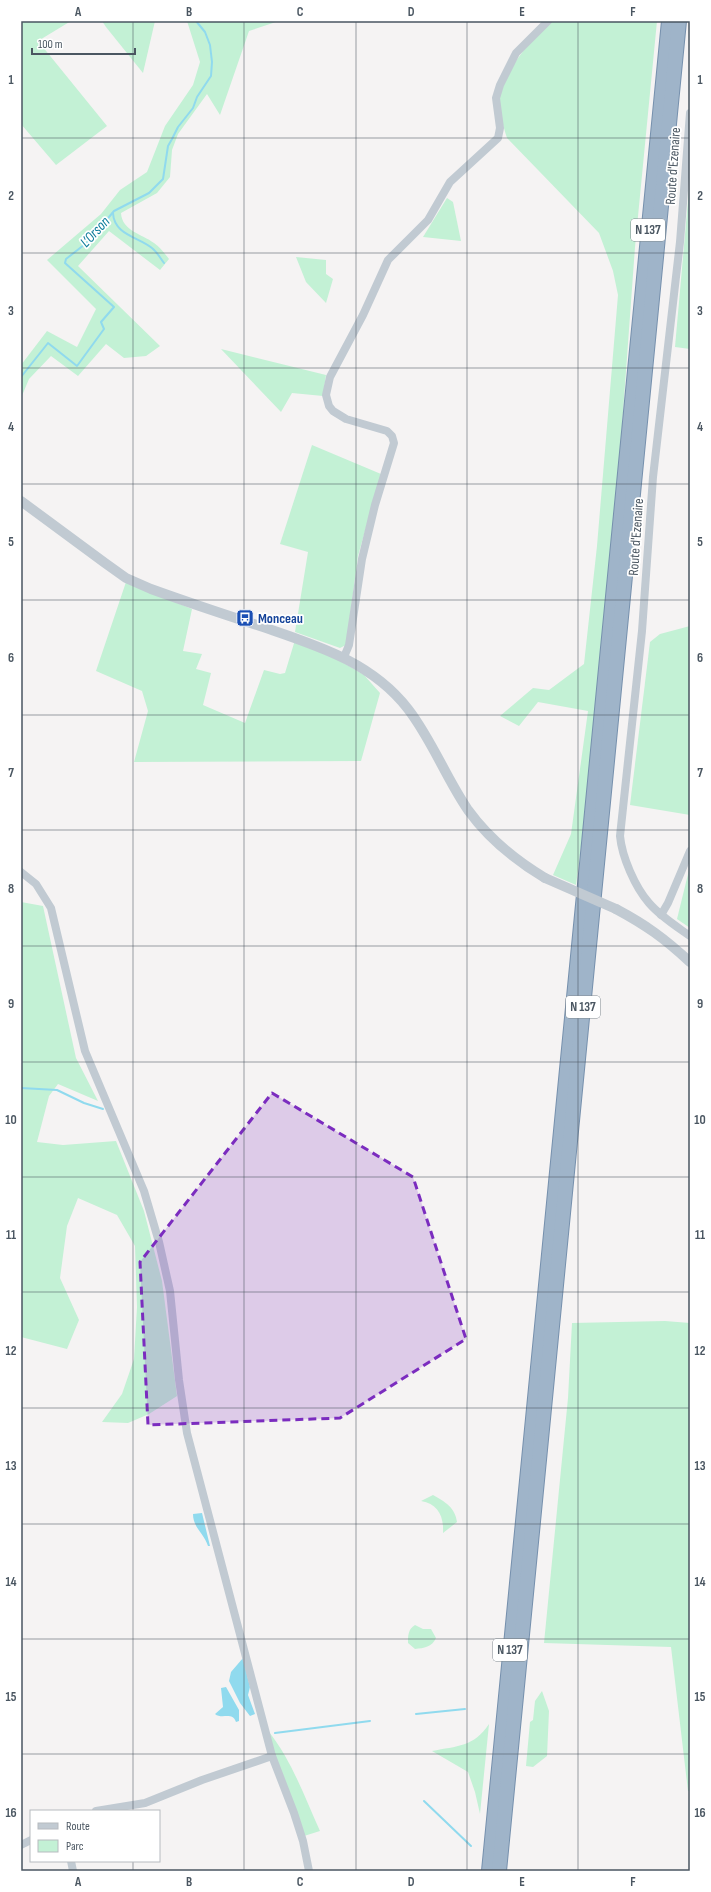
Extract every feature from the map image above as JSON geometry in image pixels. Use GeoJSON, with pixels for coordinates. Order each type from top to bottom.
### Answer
{"type":"FeatureCollection","features":[{"type":"Feature","properties":{"kind":"highway"},"geometry":{"type":"LineString","coordinates":[[659,116],[662,21]]}},
{"type":"Feature","properties":{"kind":"highway","name":"N 137"},"geometry":{"type":"LineString","coordinates":[[489,1871],[669,21]]}},
{"type":"Feature","properties":{"kind":"highway","name":"N 137"},"geometry":{"type":"LineString","coordinates":[[499,1871],[679,21]]}},
{"type":"Feature","properties":{"kind":"highway"},"geometry":{"type":"LineString","coordinates":[[676,56],[684,21]]}},
{"type":"Feature","properties":{"kind":"street"},"geometry":{"type":"LineString","coordinates":[[344,657],[349,645],[362,559],[375,505],[394,443],[392,436],[384,429],[346,419],[333,411],[327,400],[328,383],[362,315],[385,264],[394,252],[428,220],[450,182],[498,138],[500,128],[496,98],[500,85],[516,53],[548,21]]}},
{"type":"Feature","properties":{"kind":"street","name":"Route d'Ezenaire"},"geometry":{"type":"LineString","coordinates":[[690,113],[680,242],[653,477],[642,631],[620,836],[624,858],[638,887],[648,903],[660,915],[690,936]]}},
{"type":"Feature","properties":{"kind":"street"},"geometry":{"type":"LineString","coordinates":[[21,501],[126,578],[151,589],[312,643],[344,657],[374,675],[408,709],[467,809],[481,827],[505,850],[522,864],[545,878],[616,909],[646,925],[690,962]]}},
{"type":"Feature","properties":{"kind":"street"},"geometry":{"type":"LineString","coordinates":[[660,915],[668,903],[690,851]]}},
{"type":"Feature","properties":{"kind":"street"},"geometry":{"type":"LineString","coordinates":[[21,872],[36,884],[51,908],[85,1051],[144,1191],[159,1242],[170,1291],[179,1380],[187,1433],[272,1756],[294,1813],[303,1841],[309,1871]]}},
{"type":"Feature","properties":{"kind":"street"},"geometry":{"type":"LineString","coordinates":[[102,1810],[145,1803],[202,1780],[272,1756]]}},
{"type":"Feature","properties":{"kind":"street"},"geometry":{"type":"LineString","coordinates":[[21,1845],[30,1840]]}},
{"type":"Feature","properties":{"kind":"highlighted area"},"geometry":{"type":"Polygon","coordinates":[[[272,1093],[413,1177],[466,1339],[340,1418],[148,1425],[140,1262],[272,1093]]]}},
{"type":"Feature","properties":{"kind":"green space"},"geometry":{"type":"Polygon","coordinates":[[[21,21],[71,21],[38,41],[107,126],[56,165],[21,124],[21,21]]]}},
{"type":"Feature","properties":{"kind":"green space"},"geometry":{"type":"Polygon","coordinates":[[[102,21],[155,21],[143,73],[106,27],[102,21]]]}},
{"type":"Feature","properties":{"kind":"green space"},"geometry":{"type":"Polygon","coordinates":[[[187,21],[279,21],[249,31],[220,115],[207,94],[178,134],[172,150],[170,177],[157,193],[121,213],[122,219],[129,228],[156,245],[169,259],[160,270],[109,231],[78,266],[160,346],[146,356],[124,358],[106,344],[78,376],[51,356],[29,379],[21,398],[21,365],[47,331],[77,347],[96,309],[47,260],[101,214],[120,190],[147,172],[165,126],[193,85],[200,62],[187,21]]]}},
{"type":"Feature","properties":{"kind":"green space"},"geometry":{"type":"Polygon","coordinates":[[[551,21],[657,21],[635,247],[621,440],[589,785],[576,885],[553,875],[571,834],[588,711],[538,702],[519,726],[500,716],[533,688],[549,690],[584,664],[597,546],[618,295],[613,271],[599,233],[507,138],[501,118],[499,105],[500,94],[510,71],[526,48],[551,21]]]}},
{"type":"Feature","properties":{"kind":"green space"},"geometry":{"type":"Polygon","coordinates":[[[690,178],[690,349],[675,347],[690,178]]]}},
{"type":"Feature","properties":{"kind":"green space"},"geometry":{"type":"Polygon","coordinates":[[[447,198],[453,202],[461,241],[423,237],[447,198]]]}},
{"type":"Feature","properties":{"kind":"green space"},"geometry":{"type":"Polygon","coordinates":[[[296,257],[326,260],[326,274],[333,279],[326,303],[306,282],[296,257]]]}},
{"type":"Feature","properties":{"kind":"green space"},"geometry":{"type":"Polygon","coordinates":[[[221,349],[326,375],[323,396],[292,393],[281,412],[221,349]]]}},
{"type":"Feature","properties":{"kind":"green space"},"geometry":{"type":"Polygon","coordinates":[[[312,445],[381,474],[358,556],[346,645],[340,648],[295,632],[308,552],[280,544],[312,445]]]}},
{"type":"Feature","properties":{"kind":"green space"},"geometry":{"type":"Polygon","coordinates":[[[126,582],[192,609],[183,651],[202,654],[196,669],[211,673],[203,705],[245,723],[264,670],[280,674],[285,673],[295,640],[327,653],[364,675],[380,693],[361,761],[134,762],[148,711],[142,691],[96,671],[126,582]]]}},
{"type":"Feature","properties":{"kind":"green space"},"geometry":{"type":"Polygon","coordinates":[[[690,626],[690,815],[630,805],[650,642],[660,634],[690,626]]]}},
{"type":"Feature","properties":{"kind":"green space"},"geometry":{"type":"Polygon","coordinates":[[[690,866],[690,928],[677,919],[690,866]]]}},
{"type":"Feature","properties":{"kind":"green space"},"geometry":{"type":"Polygon","coordinates":[[[21,902],[43,906],[76,1058],[98,1101],[58,1084],[49,1096],[37,1142],[63,1145],[116,1141],[144,1211],[162,1281],[177,1396],[149,1414],[128,1423],[102,1422],[122,1394],[134,1359],[137,1307],[135,1246],[117,1215],[78,1198],[67,1226],[60,1278],[79,1320],[67,1349],[21,1337],[21,902]]]}},
{"type":"Feature","properties":{"kind":"green space"},"geometry":{"type":"Polygon","coordinates":[[[665,1321],[690,1323],[690,1791],[688,1791],[671,1647],[544,1643],[568,1398],[572,1323],[665,1321]]]}},
{"type":"Feature","properties":{"kind":"green space"},"geometry":{"type":"Polygon","coordinates":[[[433,1495],[449,1506],[456,1517],[457,1522],[443,1533],[442,1521],[439,1512],[432,1505],[421,1501],[433,1495]]]}},
{"type":"Feature","properties":{"kind":"green space"},"geometry":{"type":"Polygon","coordinates":[[[415,1625],[423,1629],[431,1629],[436,1638],[430,1645],[415,1649],[408,1643],[408,1635],[415,1625]]]}},
{"type":"Feature","properties":{"kind":"green space"},"geometry":{"type":"Polygon","coordinates":[[[542,1691],[549,1711],[547,1756],[533,1767],[526,1766],[530,1722],[533,1720],[535,1701],[542,1691]]]}},
{"type":"Feature","properties":{"kind":"green space"},"geometry":{"type":"Polygon","coordinates":[[[489,1724],[480,1814],[475,1792],[468,1772],[432,1751],[457,1746],[471,1741],[483,1732],[489,1724]]]}},
{"type":"Feature","properties":{"kind":"green space"},"geometry":{"type":"Polygon","coordinates":[[[269,1732],[285,1755],[320,1831],[304,1836],[274,1755],[269,1732]]]}},
{"type":"Feature","properties":{"kind":"water"},"geometry":{"type":"Polygon","coordinates":[[[202,1513],[210,1546],[208,1546],[193,1519],[193,1514],[202,1513]]]}},
{"type":"Feature","properties":{"kind":"water"},"geometry":{"type":"Polygon","coordinates":[[[243,1658],[250,1687],[248,1695],[255,1714],[250,1716],[240,1703],[229,1681],[231,1672],[243,1658]]]}},
{"type":"Feature","properties":{"kind":"water"},"geometry":{"type":"Polygon","coordinates":[[[226,1687],[239,1710],[239,1721],[236,1722],[232,1717],[218,1716],[215,1714],[223,1707],[221,1688],[226,1687]]]}},
{"type":"Feature","properties":{"kind":"waterway","name":"L’Orson"},"geometry":{"type":"LineString","coordinates":[[21,377],[48,343],[77,366],[104,329],[101,322],[114,307],[65,263],[66,259],[89,241],[114,211],[149,193],[163,179],[168,146],[178,127],[193,108],[197,97],[211,76],[212,62],[210,45],[205,32],[196,21]]}},
{"type":"Feature","properties":{"kind":"waterway"},"geometry":{"type":"LineString","coordinates":[[113,213],[114,220],[122,231],[147,244],[157,253],[164,263]]}},
{"type":"Feature","properties":{"kind":"waterway"},"geometry":{"type":"LineString","coordinates":[[21,1088],[57,1090],[84,1103],[103,1109]]}},
{"type":"Feature","properties":{"kind":"waterway"},"geometry":{"type":"LineString","coordinates":[[416,1714],[465,1709]]}},
{"type":"Feature","properties":{"kind":"waterway"},"geometry":{"type":"LineString","coordinates":[[275,1733],[370,1721]]}},
{"type":"Feature","properties":{"kind":"waterway"},"geometry":{"type":"LineString","coordinates":[[424,1801],[471,1846]]}},
{"type":"Feature","properties":{"kind":"place","name":"Monceau"},"geometry":{"type":"Point","coordinates":[245,618]}}]}
